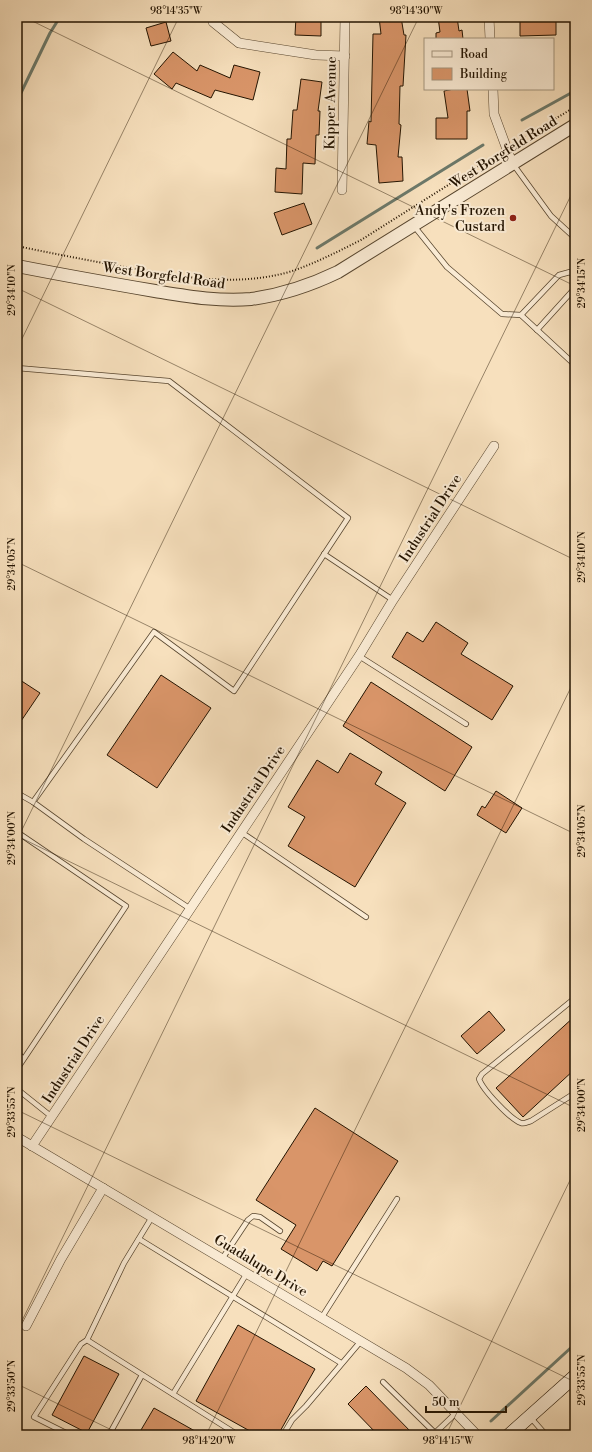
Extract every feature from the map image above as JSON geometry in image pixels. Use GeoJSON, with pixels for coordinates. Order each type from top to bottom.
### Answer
{"type":"FeatureCollection","features":[{"type":"Feature","properties":{"kind":"main road"},"geometry":{"type":"LineString","coordinates":[[509,1435],[575,1376]]}},
{"type":"Feature","properties":{"kind":"street"},"geometry":{"type":"LineString","coordinates":[[212,17],[213,22],[239,43],[316,55],[345,56]]}},
{"type":"Feature","properties":{"kind":"street","name":"Kipper Avenue"},"geometry":{"type":"LineString","coordinates":[[342,190],[346,17]]}},
{"type":"Feature","properties":{"kind":"street"},"geometry":{"type":"LineString","coordinates":[[489,17],[490,38]]}},
{"type":"Feature","properties":{"kind":"street"},"geometry":{"type":"LineString","coordinates":[[493,90],[494,114],[512,163]]}},
{"type":"Feature","properties":{"kind":"street","name":"West Borgfeld Road"},"geometry":{"type":"LineString","coordinates":[[17,266],[106,283],[212,299],[251,299],[293,290],[317,282],[338,272],[575,125]]}},
{"type":"Feature","properties":{"kind":"street","name":"Industrial Drive"},"geometry":{"type":"LineString","coordinates":[[32,1146],[189,908],[359,656],[393,600],[494,446]]}},
{"type":"Feature","properties":{"kind":"street","name":"Guadalupe Drive"},"geometry":{"type":"LineString","coordinates":[[17,1137],[406,1368],[429,1385],[477,1435]]}},
{"type":"Feature","properties":{"kind":"street"},"geometry":{"type":"LineString","coordinates":[[26,1326],[61,1259],[103,1188]]}},
{"type":"Feature","properties":{"kind":"lane"},"geometry":{"type":"LineString","coordinates":[[512,163],[551,216],[575,238]]}},
{"type":"Feature","properties":{"kind":"lane"},"geometry":{"type":"LineString","coordinates":[[413,225],[447,267],[502,314],[521,315],[575,365]]}},
{"type":"Feature","properties":{"kind":"lane"},"geometry":{"type":"LineString","coordinates":[[521,315],[559,275],[570,272],[575,276]]}},
{"type":"Feature","properties":{"kind":"lane"},"geometry":{"type":"LineString","coordinates":[[537,330],[575,288]]}},
{"type":"Feature","properties":{"kind":"lane"},"geometry":{"type":"LineString","coordinates":[[17,368],[169,381],[348,518],[234,691],[154,632],[33,802]]}},
{"type":"Feature","properties":{"kind":"lane"},"geometry":{"type":"LineString","coordinates":[[324,554],[393,600]]}},
{"type":"Feature","properties":{"kind":"lane"},"geometry":{"type":"LineString","coordinates":[[359,656],[466,724]]}},
{"type":"Feature","properties":{"kind":"lane"},"geometry":{"type":"LineString","coordinates":[[17,793],[33,802],[84,839],[189,908]]}},
{"type":"Feature","properties":{"kind":"lane"},"geometry":{"type":"LineString","coordinates":[[17,832],[126,906],[22,1059],[17,1069]]}},
{"type":"Feature","properties":{"kind":"lane"},"geometry":{"type":"LineString","coordinates":[[241,832],[366,917]]}},
{"type":"Feature","properties":{"kind":"lane"},"geometry":{"type":"LineString","coordinates":[[575,998],[479,1079],[482,1087],[515,1120],[523,1123],[531,1121],[575,1093]]}},
{"type":"Feature","properties":{"kind":"lane"},"geometry":{"type":"LineString","coordinates":[[17,1052],[22,1059]]}},
{"type":"Feature","properties":{"kind":"lane"},"geometry":{"type":"LineString","coordinates":[[17,1089],[52,1117]]}},
{"type":"Feature","properties":{"kind":"lane"},"geometry":{"type":"LineString","coordinates":[[322,1317],[397,1199]]}},
{"type":"Feature","properties":{"kind":"lane"},"geometry":{"type":"LineString","coordinates":[[222,1259],[248,1220],[253,1216],[260,1217],[280,1231]]}},
{"type":"Feature","properties":{"kind":"lane"},"geometry":{"type":"LineString","coordinates":[[70,1435],[34,1417],[80,1344],[87,1340],[124,1263],[152,1217]]}},
{"type":"Feature","properties":{"kind":"lane"},"geometry":{"type":"LineString","coordinates":[[139,1239],[341,1363]]}},
{"type":"Feature","properties":{"kind":"lane"},"geometry":{"type":"LineString","coordinates":[[172,1394],[247,1273]]}},
{"type":"Feature","properties":{"kind":"lane"},"geometry":{"type":"LineString","coordinates":[[87,1340],[238,1435]]}},
{"type":"Feature","properties":{"kind":"lane"},"geometry":{"type":"LineString","coordinates":[[283,1435],[292,1420],[306,1406],[361,1341]]}},
{"type":"Feature","properties":{"kind":"lane"},"geometry":{"type":"LineString","coordinates":[[109,1435],[142,1375]]}},
{"type":"Feature","properties":{"kind":"lane"},"geometry":{"type":"LineString","coordinates":[[384,1382],[434,1434],[456,1413]]}},
{"type":"Feature","properties":{"kind":"lane"},"geometry":{"type":"LineString","coordinates":[[530,1417],[546,1435]]}},
{"type":"Feature","properties":{"kind":"path"},"geometry":{"type":"LineString","coordinates":[[17,246],[180,277],[214,280],[258,278],[288,272],[320,261],[361,240],[575,107]]}},
{"type":"Feature","properties":{"kind":"building"},"geometry":{"type":"Polygon","coordinates":[[[296,17],[321,17],[321,36],[295,35],[296,17]]]}},
{"type":"Feature","properties":{"kind":"building"},"geometry":{"type":"Polygon","coordinates":[[[379,17],[401,17],[404,35],[406,35],[403,86],[400,86],[399,124],[401,125],[398,157],[402,157],[403,181],[379,183],[376,145],[367,144],[369,121],[371,122],[373,34],[381,34],[379,17]]]}},
{"type":"Feature","properties":{"kind":"building"},"geometry":{"type":"Polygon","coordinates":[[[438,17],[457,17],[459,31],[462,30],[463,38],[436,38],[436,33],[440,32],[438,17]]]}},
{"type":"Feature","properties":{"kind":"building"},"geometry":{"type":"Polygon","coordinates":[[[520,17],[556,17],[556,35],[520,36],[520,17]]]}},
{"type":"Feature","properties":{"kind":"building"},"geometry":{"type":"Polygon","coordinates":[[[166,22],[171,41],[151,46],[146,28],[166,22]]]}},
{"type":"Feature","properties":{"kind":"building"},"geometry":{"type":"Polygon","coordinates":[[[173,52],[197,71],[200,65],[230,78],[234,65],[260,72],[253,100],[215,90],[211,98],[176,83],[172,89],[154,74],[173,52]]]}},
{"type":"Feature","properties":{"kind":"building"},"geometry":{"type":"Polygon","coordinates":[[[301,79],[322,82],[318,111],[320,111],[319,135],[316,135],[315,164],[303,163],[302,194],[275,192],[276,168],[286,169],[287,139],[291,139],[293,110],[297,110],[301,79]]]}},
{"type":"Feature","properties":{"kind":"building"},"geometry":{"type":"Polygon","coordinates":[[[467,90],[470,111],[467,111],[467,139],[436,139],[436,118],[448,118],[444,91],[467,90]]]}},
{"type":"Feature","properties":{"kind":"building"},"geometry":{"type":"Polygon","coordinates":[[[304,203],[312,224],[282,235],[274,213],[304,203]]]}},
{"type":"Feature","properties":{"kind":"building"},"geometry":{"type":"Polygon","coordinates":[[[436,622],[468,643],[461,654],[513,686],[492,720],[392,657],[407,632],[423,642],[436,622]]]}},
{"type":"Feature","properties":{"kind":"building"},"geometry":{"type":"Polygon","coordinates":[[[161,675],[211,708],[157,788],[107,755],[161,675]]]}},
{"type":"Feature","properties":{"kind":"building"},"geometry":{"type":"Polygon","coordinates":[[[17,678],[40,693],[17,727],[17,678]]]}},
{"type":"Feature","properties":{"kind":"building"},"geometry":{"type":"Polygon","coordinates":[[[371,682],[472,747],[445,791],[343,726],[371,682]]]}},
{"type":"Feature","properties":{"kind":"building"},"geometry":{"type":"Polygon","coordinates":[[[350,753],[382,772],[375,784],[406,803],[355,887],[288,846],[305,817],[288,807],[317,760],[338,773],[350,753]]]}},
{"type":"Feature","properties":{"kind":"building"},"geometry":{"type":"Polygon","coordinates":[[[496,791],[522,808],[506,833],[477,815],[482,806],[485,808],[496,791]]]}},
{"type":"Feature","properties":{"kind":"building"},"geometry":{"type":"Polygon","coordinates":[[[489,1011],[505,1030],[477,1054],[461,1036],[489,1011]]]}},
{"type":"Feature","properties":{"kind":"building"},"geometry":{"type":"Polygon","coordinates":[[[575,1016],[575,1069],[523,1117],[496,1088],[575,1016]]]}},
{"type":"Feature","properties":{"kind":"building"},"geometry":{"type":"Polygon","coordinates":[[[315,1108],[398,1161],[332,1266],[323,1261],[317,1271],[281,1249],[296,1225],[256,1200],[315,1108]]]}},
{"type":"Feature","properties":{"kind":"building"},"geometry":{"type":"Polygon","coordinates":[[[238,1325],[315,1369],[278,1435],[257,1435],[196,1401],[238,1325]]]}},
{"type":"Feature","properties":{"kind":"building"},"geometry":{"type":"Polygon","coordinates":[[[84,1356],[119,1374],[87,1433],[52,1415],[84,1356]]]}},
{"type":"Feature","properties":{"kind":"building"},"geometry":{"type":"Polygon","coordinates":[[[366,1386],[414,1435],[378,1435],[348,1404],[366,1386]]]}},
{"type":"Feature","properties":{"kind":"building"},"geometry":{"type":"Polygon","coordinates":[[[154,1408],[202,1435],[138,1435],[154,1408]]]}},
{"type":"Feature","properties":{"kind":"waterway"},"geometry":{"type":"LineString","coordinates":[[17,101],[50,33],[60,17]]}},
{"type":"Feature","properties":{"kind":"waterway"},"geometry":{"type":"LineString","coordinates":[[522,120],[571,93]]}},
{"type":"Feature","properties":{"kind":"waterway"},"geometry":{"type":"LineString","coordinates":[[317,248],[483,145]]}},
{"type":"Feature","properties":{"kind":"waterway"},"geometry":{"type":"LineString","coordinates":[[491,1421],[575,1344]]}},
{"type":"Feature","properties":{"kind":"place","name":"Andy's Frozen Custard"},"geometry":{"type":"Point","coordinates":[513,218]}}]}
